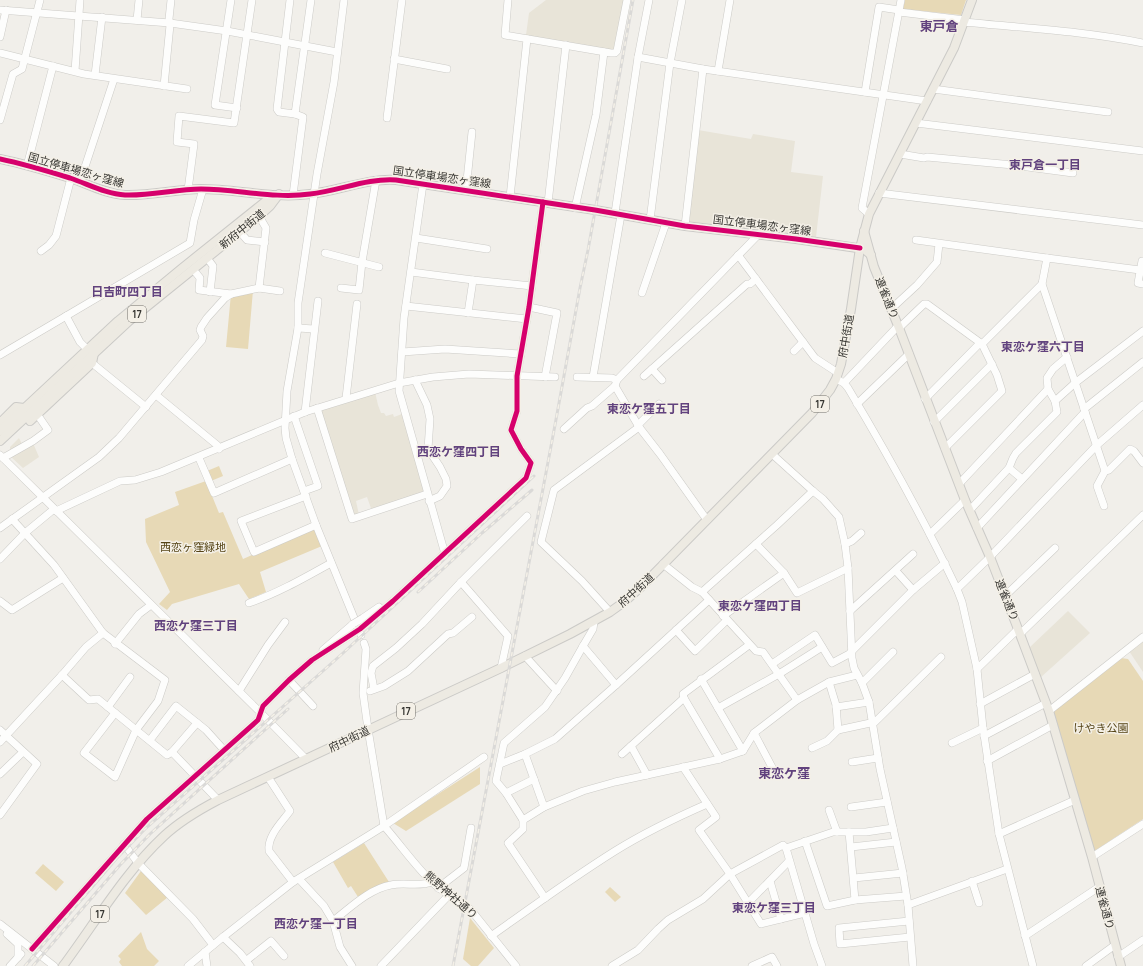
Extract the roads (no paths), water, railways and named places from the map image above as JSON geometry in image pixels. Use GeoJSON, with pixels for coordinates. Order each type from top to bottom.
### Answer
{"type":"FeatureCollection","features":[{"type":"Feature","properties":{"kind":"main road","name":"府中街道"},"geometry":{"type":"LineString","coordinates":[[63,966],[138,863],[178,824],[198,810],[218,800],[501,668],[594,622],[610,612],[642,586],[823,401],[839,378],[860,248],[869,214],[954,48],[972,0]]}},
{"type":"Feature","properties":{"kind":"main road","name":"国立停車場恋ヶ窪線"},"geometry":{"type":"LineString","coordinates":[[0,159],[71,178],[101,189],[124,195],[203,189],[293,195],[314,194],[376,180],[396,180],[618,214],[685,226],[759,234],[860,248]]}},
{"type":"Feature","properties":{"kind":"main road","name":"新府中街道"},"geometry":{"type":"LineString","coordinates":[[0,431],[24,408],[90,351],[259,216],[270,206],[279,194]]}},
{"type":"Feature","properties":{"kind":"main road","name":"新府中街道"},"geometry":{"type":"LineString","coordinates":[[0,442],[129,312],[266,201],[279,194]]}},
{"type":"Feature","properties":{"kind":"main road","name":"連雀通り"},"geometry":{"type":"LineString","coordinates":[[864,229],[871,255],[925,399],[965,500],[990,557],[1047,707],[1092,857],[1121,966]]}},
{"type":"Feature","properties":{"kind":"main road"},"geometry":{"type":"LineString","coordinates":[[176,282],[185,282],[215,258],[218,248]]}},
{"type":"Feature","properties":{"kind":"main road"},"geometry":{"type":"LineString","coordinates":[[860,248],[868,251],[871,255]]}},
{"type":"Feature","properties":{"kind":"main road"},"geometry":{"type":"LineString","coordinates":[[12,430],[20,430],[92,363],[90,351]]}},
{"type":"Feature","properties":{"kind":"main road"},"geometry":{"type":"LineString","coordinates":[[0,423],[16,407],[24,408]]}},
{"type":"Feature","properties":{"kind":"street"},"geometry":{"type":"LineString","coordinates":[[0,120],[13,74],[16,71],[21,70],[40,0]]}},
{"type":"Feature","properties":{"kind":"street"},"geometry":{"type":"LineString","coordinates":[[75,71],[80,0]]}},
{"type":"Feature","properties":{"kind":"street"},"geometry":{"type":"LineString","coordinates":[[137,20],[139,0]]}},
{"type":"Feature","properties":{"kind":"street"},"geometry":{"type":"LineString","coordinates":[[164,86],[171,0]]}},
{"type":"Feature","properties":{"kind":"street"},"geometry":{"type":"LineString","coordinates":[[232,0],[215,105],[236,108]]}},
{"type":"Feature","properties":{"kind":"street"},"geometry":{"type":"LineString","coordinates":[[188,190],[194,144],[177,142],[179,116],[234,123],[252,0]]}},
{"type":"Feature","properties":{"kind":"street"},"geometry":{"type":"LineString","coordinates":[[290,0],[277,109],[279,112],[295,114],[303,117],[293,195]]}},
{"type":"Feature","properties":{"kind":"street"},"geometry":{"type":"LineString","coordinates":[[295,114],[311,0]]}},
{"type":"Feature","properties":{"kind":"street"},"geometry":{"type":"LineString","coordinates":[[344,0],[334,82],[314,194],[298,303],[298,328],[287,391],[285,420],[286,438],[292,459],[316,525],[361,632]]}},
{"type":"Feature","properties":{"kind":"street"},"geometry":{"type":"LineString","coordinates":[[387,118],[402,0]]}},
{"type":"Feature","properties":{"kind":"street"},"geometry":{"type":"LineString","coordinates":[[508,0],[505,35],[615,53],[617,51],[627,0]]}},
{"type":"Feature","properties":{"kind":"street"},"geometry":{"type":"LineString","coordinates":[[593,377],[618,214],[638,57],[649,0]]}},
{"type":"Feature","properties":{"kind":"street"},"geometry":{"type":"LineString","coordinates":[[650,220],[670,63],[682,0]]}},
{"type":"Feature","properties":{"kind":"street"},"geometry":{"type":"LineString","coordinates":[[718,71],[730,0]]}},
{"type":"Feature","properties":{"kind":"street"},"geometry":{"type":"LineString","coordinates":[[869,214],[862,208],[901,0]]}},
{"type":"Feature","properties":{"kind":"street"},"geometry":{"type":"LineString","coordinates":[[865,92],[879,7],[964,21],[1143,43]]}},
{"type":"Feature","properties":{"kind":"street"},"geometry":{"type":"LineString","coordinates":[[0,37],[3,10],[170,23],[227,31],[337,52]]}},
{"type":"Feature","properties":{"kind":"street"},"geometry":{"type":"LineString","coordinates":[[94,76],[102,17]]}},
{"type":"Feature","properties":{"kind":"street"},"geometry":{"type":"LineString","coordinates":[[510,197],[527,39]]}},
{"type":"Feature","properties":{"kind":"street"},"geometry":{"type":"LineString","coordinates":[[314,659],[361,632],[526,478],[531,463],[521,449],[511,430],[517,411],[517,376],[545,203],[566,45]]}},
{"type":"Feature","properties":{"kind":"street"},"geometry":{"type":"LineString","coordinates":[[575,208],[596,115],[604,52]]}},
{"type":"Feature","properties":{"kind":"street"},"geometry":{"type":"LineString","coordinates":[[0,53],[94,76],[187,89]]}},
{"type":"Feature","properties":{"kind":"street"},"geometry":{"type":"LineString","coordinates":[[638,57],[703,69],[927,101]]}},
{"type":"Feature","properties":{"kind":"street"},"geometry":{"type":"LineString","coordinates":[[394,59],[447,69]]}},
{"type":"Feature","properties":{"kind":"street"},"geometry":{"type":"LineString","coordinates":[[28,166],[53,66]]}},
{"type":"Feature","properties":{"kind":"street"},"geometry":{"type":"LineString","coordinates":[[685,226],[703,69]]}},
{"type":"Feature","properties":{"kind":"street"},"geometry":{"type":"LineString","coordinates":[[80,182],[114,78]]}},
{"type":"Feature","properties":{"kind":"street"},"geometry":{"type":"LineString","coordinates":[[933,89],[1108,112]]}},
{"type":"Feature","properties":{"kind":"street"},"geometry":{"type":"LineString","coordinates":[[916,123],[1143,151]]}},
{"type":"Feature","properties":{"kind":"street"},"geometry":{"type":"LineString","coordinates":[[466,190],[472,132]]}},
{"type":"Feature","properties":{"kind":"street"},"geometry":{"type":"LineString","coordinates":[[900,154],[924,158],[927,157],[1013,165],[1073,173]]}},
{"type":"Feature","properties":{"kind":"street"},"geometry":{"type":"LineString","coordinates":[[41,251],[49,245],[56,236],[71,178]]}},
{"type":"Feature","properties":{"kind":"street"},"geometry":{"type":"LineString","coordinates":[[341,288],[359,290],[362,262],[376,180]]}},
{"type":"Feature","properties":{"kind":"street"},"geometry":{"type":"LineString","coordinates":[[423,184],[406,306],[399,390],[428,498],[445,554]]}},
{"type":"Feature","properties":{"kind":"street"},"geometry":{"type":"LineString","coordinates":[[0,355],[190,243],[194,220],[203,189]]}},
{"type":"Feature","properties":{"kind":"street"},"geometry":{"type":"LineString","coordinates":[[880,193],[1143,225]]}},
{"type":"Feature","properties":{"kind":"street"},"geometry":{"type":"LineString","coordinates":[[259,216],[266,225],[259,288]]}},
{"type":"Feature","properties":{"kind":"street"},"geometry":{"type":"LineString","coordinates":[[642,293],[666,223]]}},
{"type":"Feature","properties":{"kind":"street"},"geometry":{"type":"LineString","coordinates":[[239,231],[247,240],[265,242]]}},
{"type":"Feature","properties":{"kind":"street"},"geometry":{"type":"LineString","coordinates":[[564,429],[586,408],[592,406],[616,383],[759,234]]}},
{"type":"Feature","properties":{"kind":"street"},"geometry":{"type":"LineString","coordinates":[[416,238],[487,249]]}},
{"type":"Feature","properties":{"kind":"street"},"geometry":{"type":"LineString","coordinates":[[916,240],[1140,270]]}},
{"type":"Feature","properties":{"kind":"street"},"geometry":{"type":"LineString","coordinates":[[891,309],[937,262],[939,244]]}},
{"type":"Feature","properties":{"kind":"street"},"geometry":{"type":"LineString","coordinates":[[325,253],[378,267]]}},
{"type":"Feature","properties":{"kind":"street"},"geometry":{"type":"LineString","coordinates":[[738,255],[815,358],[839,378],[858,404],[930,534],[957,588],[962,602],[977,668],[987,761],[999,834],[1033,966]]}},
{"type":"Feature","properties":{"kind":"street"},"geometry":{"type":"LineString","coordinates":[[1047,258],[1042,284],[1105,471]]}},
{"type":"Feature","properties":{"kind":"street"},"geometry":{"type":"LineString","coordinates":[[1143,261],[1138,283],[1143,284]]}},
{"type":"Feature","properties":{"kind":"street"},"geometry":{"type":"LineString","coordinates":[[210,262],[213,266],[210,292]]}},
{"type":"Feature","properties":{"kind":"street"},"geometry":{"type":"LineString","coordinates":[[411,272],[532,286]]}},
{"type":"Feature","properties":{"kind":"street"},"geometry":{"type":"LineString","coordinates":[[196,273],[200,278],[199,290],[231,294],[259,288],[280,290]]}},
{"type":"Feature","properties":{"kind":"street"},"geometry":{"type":"LineString","coordinates":[[644,376],[742,288],[756,278]]}},
{"type":"Feature","properties":{"kind":"street"},"geometry":{"type":"LineString","coordinates":[[468,313],[473,280]]}},
{"type":"Feature","properties":{"kind":"street"},"geometry":{"type":"LineString","coordinates":[[925,399],[1042,284]]}},
{"type":"Feature","properties":{"kind":"street"},"geometry":{"type":"LineString","coordinates":[[0,528],[98,457],[119,438],[202,340],[203,336],[200,330],[201,327],[221,301],[231,294]]}},
{"type":"Feature","properties":{"kind":"street"},"geometry":{"type":"LineString","coordinates":[[305,412],[318,301]]}},
{"type":"Feature","properties":{"kind":"street"},"geometry":{"type":"LineString","coordinates":[[346,398],[357,304]]}},
{"type":"Feature","properties":{"kind":"street"},"geometry":{"type":"LineString","coordinates":[[839,378],[924,304],[926,304],[981,344],[992,364],[1002,391],[944,448]]}},
{"type":"Feature","properties":{"kind":"street"},"geometry":{"type":"LineString","coordinates":[[406,306],[527,319]]}},
{"type":"Feature","properties":{"kind":"street"},"geometry":{"type":"LineString","coordinates":[[528,307],[557,313],[545,377]]}},
{"type":"Feature","properties":{"kind":"street"},"geometry":{"type":"LineString","coordinates":[[66,316],[80,342],[90,351]]}},
{"type":"Feature","properties":{"kind":"street"},"geometry":{"type":"LineString","coordinates":[[298,328],[314,329]]}},
{"type":"Feature","properties":{"kind":"street"},"geometry":{"type":"LineString","coordinates":[[1055,401],[1075,383],[1143,330]]}},
{"type":"Feature","properties":{"kind":"street"},"geometry":{"type":"LineString","coordinates":[[794,351],[804,342]]}},
{"type":"Feature","properties":{"kind":"street"},"geometry":{"type":"LineString","coordinates":[[402,352],[445,349],[521,354]]}},
{"type":"Feature","properties":{"kind":"street"},"geometry":{"type":"LineString","coordinates":[[858,404],[909,354]]}},
{"type":"Feature","properties":{"kind":"street"},"geometry":{"type":"LineString","coordinates":[[970,510],[1010,468],[1013,458],[1057,412],[1055,401],[1048,389],[1047,378],[1067,357]]}},
{"type":"Feature","properties":{"kind":"street"},"geometry":{"type":"LineString","coordinates":[[977,528],[1084,410],[1143,362]]}},
{"type":"Feature","properties":{"kind":"street"},"geometry":{"type":"LineString","coordinates":[[92,363],[146,407]]}},
{"type":"Feature","properties":{"kind":"street"},"geometry":{"type":"LineString","coordinates":[[934,422],[992,364]]}},
{"type":"Feature","properties":{"kind":"street"},"geometry":{"type":"LineString","coordinates":[[652,369],[662,380]]}},
{"type":"Feature","properties":{"kind":"street"},"geometry":{"type":"LineString","coordinates":[[0,559],[25,533],[55,510],[120,481],[135,480],[161,472],[199,458],[294,416],[346,398],[399,383],[469,374],[555,378]]}},
{"type":"Feature","properties":{"kind":"street"},"geometry":{"type":"LineString","coordinates":[[577,377],[612,378],[638,426],[707,520]]}},
{"type":"Feature","properties":{"kind":"street"},"geometry":{"type":"LineString","coordinates":[[317,408],[352,520],[428,498],[440,496],[447,486],[446,479],[428,449],[430,419],[427,405],[415,380]]}},
{"type":"Feature","properties":{"kind":"street"},"geometry":{"type":"LineString","coordinates":[[959,484],[1048,389]]}},
{"type":"Feature","properties":{"kind":"street"},"geometry":{"type":"LineString","coordinates":[[156,395],[217,445],[219,449]]}},
{"type":"Feature","properties":{"kind":"street"},"geometry":{"type":"LineString","coordinates":[[610,612],[582,581],[541,542],[554,490],[638,426],[659,404]]}},
{"type":"Feature","properties":{"kind":"street"},"geometry":{"type":"LineString","coordinates":[[957,588],[990,557],[1097,445],[1143,404]]}},
{"type":"Feature","properties":{"kind":"street"},"geometry":{"type":"LineString","coordinates":[[37,414],[48,430],[2,457],[306,759]]}},
{"type":"Feature","properties":{"kind":"street"},"geometry":{"type":"LineString","coordinates":[[294,416],[318,486],[305,494],[241,521],[254,552],[316,525]]}},
{"type":"Feature","properties":{"kind":"street"},"geometry":{"type":"LineString","coordinates":[[1104,506],[1097,486],[1105,471],[1109,470],[1130,449],[1134,451],[1143,462]]}},
{"type":"Feature","properties":{"kind":"street"},"geometry":{"type":"LineString","coordinates":[[772,454],[813,492],[823,499],[839,517],[845,544],[848,568],[853,663],[869,702],[878,758],[903,873],[908,905],[913,966]]}},
{"type":"Feature","properties":{"kind":"street"},"geometry":{"type":"LineString","coordinates":[[199,458],[214,493],[292,459]]}},
{"type":"Feature","properties":{"kind":"street"},"geometry":{"type":"LineString","coordinates":[[1010,468],[1022,479]]}},
{"type":"Feature","properties":{"kind":"street"},"geometry":{"type":"LineString","coordinates":[[702,592],[813,492]]}},
{"type":"Feature","properties":{"kind":"street"},"geometry":{"type":"LineString","coordinates":[[930,534],[965,500]]}},
{"type":"Feature","properties":{"kind":"street"},"geometry":{"type":"LineString","coordinates":[[977,668],[1019,632],[1143,515]]}},
{"type":"Feature","properties":{"kind":"street"},"geometry":{"type":"LineString","coordinates":[[374,689],[371,673],[373,666],[396,648],[422,624],[461,582],[527,516]]}},
{"type":"Feature","properties":{"kind":"street"},"geometry":{"type":"LineString","coordinates":[[12,520],[63,578],[103,633],[115,644],[165,680],[158,701],[136,730],[115,777],[84,753],[115,713]]}},
{"type":"Feature","properties":{"kind":"street"},"geometry":{"type":"LineString","coordinates":[[845,544],[852,541],[861,533]]}},
{"type":"Feature","properties":{"kind":"street"},"geometry":{"type":"LineString","coordinates":[[756,544],[784,572],[797,593],[848,568]]}},
{"type":"Feature","properties":{"kind":"street"},"geometry":{"type":"LineString","coordinates":[[1005,596],[1055,548]]}},
{"type":"Feature","properties":{"kind":"street"},"geometry":{"type":"LineString","coordinates":[[850,611],[913,554]]}},
{"type":"Feature","properties":{"kind":"street"},"geometry":{"type":"LineString","coordinates":[[772,664],[815,635],[832,663],[852,651],[912,590],[945,563]]}},
{"type":"Feature","properties":{"kind":"street"},"geometry":{"type":"LineString","coordinates":[[663,564],[692,587],[702,592],[756,651],[763,652],[797,700]]}},
{"type":"Feature","properties":{"kind":"street"},"geometry":{"type":"LineString","coordinates":[[249,602],[263,598],[332,565]]}},
{"type":"Feature","properties":{"kind":"street"},"geometry":{"type":"LineString","coordinates":[[896,570],[912,590]]}},
{"type":"Feature","properties":{"kind":"street"},"geometry":{"type":"LineString","coordinates":[[676,630],[695,651],[725,618],[784,572]]}},
{"type":"Feature","properties":{"kind":"street"},"geometry":{"type":"LineString","coordinates":[[0,601],[12,610],[63,578]]}},
{"type":"Feature","properties":{"kind":"street"},"geometry":{"type":"LineString","coordinates":[[32,949],[147,819],[258,720],[263,706],[289,680],[314,659],[329,643],[353,624],[380,606],[408,582],[413,582]]}},
{"type":"Feature","properties":{"kind":"street"},"geometry":{"type":"LineString","coordinates":[[461,582],[508,636],[501,668]]}},
{"type":"Feature","properties":{"kind":"street"},"geometry":{"type":"LineString","coordinates":[[500,764],[555,739],[709,600]]}},
{"type":"Feature","properties":{"kind":"street"},"geometry":{"type":"LineString","coordinates":[[115,644],[139,614],[151,605]]}},
{"type":"Feature","properties":{"kind":"street"},"geometry":{"type":"LineString","coordinates":[[363,693],[384,686],[408,671],[448,634],[453,632],[472,617]]}},
{"type":"Feature","properties":{"kind":"street"},"geometry":{"type":"LineString","coordinates":[[238,691],[285,622]]}},
{"type":"Feature","properties":{"kind":"street"},"geometry":{"type":"LineString","coordinates":[[545,898],[508,843],[523,829],[523,820],[506,793],[496,781],[504,743],[538,714],[557,691],[593,629],[594,622]]}},
{"type":"Feature","properties":{"kind":"street"},"geometry":{"type":"LineString","coordinates":[[0,742],[86,647],[103,633]]}},
{"type":"Feature","properties":{"kind":"street"},"geometry":{"type":"LineString","coordinates":[[984,736],[1047,707],[1143,636]]}},
{"type":"Feature","properties":{"kind":"street"},"geometry":{"type":"LineString","coordinates":[[364,643],[366,649],[363,693],[384,826]]}},
{"type":"Feature","properties":{"kind":"street"},"geometry":{"type":"LineString","coordinates":[[720,759],[683,694],[749,644]]}},
{"type":"Feature","properties":{"kind":"street"},"geometry":{"type":"LineString","coordinates":[[583,646],[616,685]]}},
{"type":"Feature","properties":{"kind":"street"},"geometry":{"type":"LineString","coordinates":[[718,708],[822,647]]}},
{"type":"Feature","properties":{"kind":"street"},"geometry":{"type":"LineString","coordinates":[[862,684],[893,652]]}},
{"type":"Feature","properties":{"kind":"street"},"geometry":{"type":"LineString","coordinates":[[525,656],[557,691]]}},
{"type":"Feature","properties":{"kind":"street"},"geometry":{"type":"LineString","coordinates":[[812,748],[827,741],[838,730],[874,722],[941,656]]}},
{"type":"Feature","properties":{"kind":"street"},"geometry":{"type":"LineString","coordinates":[[980,704],[1035,674]]}},
{"type":"Feature","properties":{"kind":"street"},"geometry":{"type":"LineString","coordinates":[[62,675],[90,700],[98,699],[167,755],[172,752],[197,723]]}},
{"type":"Feature","properties":{"kind":"street"},"geometry":{"type":"LineString","coordinates":[[523,820],[544,807],[583,791],[720,759],[743,751],[754,733],[797,700],[829,682],[857,675]]}},
{"type":"Feature","properties":{"kind":"street"},"geometry":{"type":"LineString","coordinates":[[108,707],[130,677]]}},
{"type":"Feature","properties":{"kind":"street"},"geometry":{"type":"LineString","coordinates":[[701,679],[743,751]]}},
{"type":"Feature","properties":{"kind":"street"},"geometry":{"type":"LineString","coordinates":[[289,680],[313,706]]}},
{"type":"Feature","properties":{"kind":"street"},"geometry":{"type":"LineString","coordinates":[[829,682],[836,707],[838,730]]}},
{"type":"Feature","properties":{"kind":"street"},"geometry":{"type":"LineString","coordinates":[[622,754],[684,698]]}},
{"type":"Feature","properties":{"kind":"street"},"geometry":{"type":"LineString","coordinates":[[836,707],[869,702]]}},
{"type":"Feature","properties":{"kind":"street"},"geometry":{"type":"LineString","coordinates":[[150,740],[176,706],[206,730],[224,750]]}},
{"type":"Feature","properties":{"kind":"street"},"geometry":{"type":"LineString","coordinates":[[987,761],[1053,725]]}},
{"type":"Feature","properties":{"kind":"street"},"geometry":{"type":"LineString","coordinates":[[952,743],[983,728]]}},
{"type":"Feature","properties":{"kind":"street"},"geometry":{"type":"LineString","coordinates":[[0,730],[37,764],[0,814]]}},
{"type":"Feature","properties":{"kind":"street"},"geometry":{"type":"LineString","coordinates":[[754,733],[773,769]]}},
{"type":"Feature","properties":{"kind":"street"},"geometry":{"type":"LineString","coordinates":[[631,746],[647,775]]}},
{"type":"Feature","properties":{"kind":"street"},"geometry":{"type":"LineString","coordinates":[[0,774],[23,752]]}},
{"type":"Feature","properties":{"kind":"street"},"geometry":{"type":"LineString","coordinates":[[172,752],[218,800]]}},
{"type":"Feature","properties":{"kind":"street"},"geometry":{"type":"LineString","coordinates":[[524,754],[544,807]]}},
{"type":"Feature","properties":{"kind":"street"},"geometry":{"type":"LineString","coordinates":[[188,966],[296,881],[384,826],[484,757]]}},
{"type":"Feature","properties":{"kind":"street"},"geometry":{"type":"LineString","coordinates":[[852,762],[878,758]]}},
{"type":"Feature","properties":{"kind":"street"},"geometry":{"type":"LineString","coordinates":[[683,767],[716,817],[699,830],[730,874],[761,924],[805,913]]}},
{"type":"Feature","properties":{"kind":"street"},"geometry":{"type":"LineString","coordinates":[[268,777],[290,811],[273,834],[269,851],[296,881],[324,906],[332,921],[340,947],[352,966]]}},
{"type":"Feature","properties":{"kind":"street"},"geometry":{"type":"LineString","coordinates":[[506,793],[534,779]]}},
{"type":"Feature","properties":{"kind":"street"},"geometry":{"type":"LineString","coordinates":[[999,834],[1075,800]]}},
{"type":"Feature","properties":{"kind":"street"},"geometry":{"type":"LineString","coordinates":[[851,807],[887,802]]}},
{"type":"Feature","properties":{"kind":"street"},"geometry":{"type":"LineString","coordinates":[[491,936],[616,851],[671,820],[707,804]]}},
{"type":"Feature","properties":{"kind":"street"},"geometry":{"type":"LineString","coordinates":[[829,810],[837,832]]}},
{"type":"Feature","properties":{"kind":"street"},"geometry":{"type":"LineString","coordinates":[[1092,857],[1143,824]]}},
{"type":"Feature","properties":{"kind":"street","name":"熊野神社通り"},"geometry":{"type":"LineString","coordinates":[[384,826],[438,888],[448,896],[468,907],[516,966]]}},
{"type":"Feature","properties":{"kind":"street"},"geometry":{"type":"LineString","coordinates":[[438,888],[464,868],[471,828]]}},
{"type":"Feature","properties":{"kind":"street"},"geometry":{"type":"LineString","coordinates":[[612,966],[638,950],[668,920],[703,899],[730,874],[783,845],[786,848],[837,832],[866,832],[893,828]]}},
{"type":"Feature","properties":{"kind":"street"},"geometry":{"type":"LineString","coordinates":[[849,832],[855,900]]}},
{"type":"Feature","properties":{"kind":"street"},"geometry":{"type":"LineString","coordinates":[[805,841],[827,906],[855,900],[906,896]]}},
{"type":"Feature","properties":{"kind":"street"},"geometry":{"type":"LineString","coordinates":[[851,847],[896,842]]}},
{"type":"Feature","properties":{"kind":"street"},"geometry":{"type":"LineString","coordinates":[[124,844],[138,863],[193,919],[213,945]]}},
{"type":"Feature","properties":{"kind":"street"},"geometry":{"type":"LineString","coordinates":[[786,848],[814,944],[822,966]]}},
{"type":"Feature","properties":{"kind":"street"},"geometry":{"type":"LineString","coordinates":[[748,903],[789,861]]}},
{"type":"Feature","properties":{"kind":"street"},"geometry":{"type":"LineString","coordinates":[[908,905],[1007,869]]}},
{"type":"Feature","properties":{"kind":"street"},"geometry":{"type":"LineString","coordinates":[[854,878],[903,873]]}},
{"type":"Feature","properties":{"kind":"street"},"geometry":{"type":"LineString","coordinates":[[770,881],[781,919]]}},
{"type":"Feature","properties":{"kind":"street"},"geometry":{"type":"LineString","coordinates":[[972,881],[979,903]]}},
{"type":"Feature","properties":{"kind":"street"},"geometry":{"type":"LineString","coordinates":[[332,921],[374,891],[401,884],[427,884],[432,882]]}},
{"type":"Feature","properties":{"kind":"street"},"geometry":{"type":"LineString","coordinates":[[1025,936],[1099,887]]}},
{"type":"Feature","properties":{"kind":"street"},"geometry":{"type":"LineString","coordinates":[[381,966],[448,896]]}},
{"type":"Feature","properties":{"kind":"street"},"geometry":{"type":"LineString","coordinates":[[909,921],[839,928],[840,944],[910,937]]}},
{"type":"Feature","properties":{"kind":"street"},"geometry":{"type":"LineString","coordinates":[[0,924],[54,966]]}},
{"type":"Feature","properties":{"kind":"street"},"geometry":{"type":"LineString","coordinates":[[7,929],[6,934],[18,944],[19,956],[10,966]]}},
{"type":"Feature","properties":{"kind":"street"},"geometry":{"type":"LineString","coordinates":[[223,937],[249,963],[271,941],[284,956]]}},
{"type":"Feature","properties":{"kind":"street"},"geometry":{"type":"LineString","coordinates":[[1118,957],[1143,940]]}},
{"type":"Feature","properties":{"kind":"street"},"geometry":{"type":"LineString","coordinates":[[1086,966],[1115,945]]}},
{"type":"Feature","properties":{"kind":"street"},"geometry":{"type":"LineString","coordinates":[[205,952],[207,966]]}},
{"type":"Feature","properties":{"kind":"street"},"geometry":{"type":"LineString","coordinates":[[752,966],[772,957],[777,966]]}},
{"type":"Feature","properties":{"kind":"railway"},"geometry":{"type":"LineString","coordinates":[[453,966],[588,250],[633,0]]}},
{"type":"Feature","properties":{"kind":"railway"},"geometry":{"type":"LineString","coordinates":[[25,966],[116,859],[145,829],[342,654],[534,476]]}},
{"type":"Feature","properties":{"kind":"railway"},"geometry":{"type":"LineString","coordinates":[[418,592],[482,533],[532,490]]}},
{"type":"Feature","properties":{"kind":"railway"},"geometry":{"type":"LineString","coordinates":[[33,966],[120,865],[150,834],[288,709]]}},
{"type":"Feature","properties":{"kind":"district","name":"東戸倉"},"geometry":{"type":"Point","coordinates":[939,26]}},
{"type":"Feature","properties":{"kind":"district","name":"東戸倉一丁目"},"geometry":{"type":"Point","coordinates":[1045,165]}},
{"type":"Feature","properties":{"kind":"district","name":"日吉町四丁目"},"geometry":{"type":"Point","coordinates":[127,292]}},
{"type":"Feature","properties":{"kind":"district","name":"東恋ケ窪六丁目"},"geometry":{"type":"Point","coordinates":[1043,347]}},
{"type":"Feature","properties":{"kind":"district","name":"東恋ケ窪五丁目"},"geometry":{"type":"Point","coordinates":[649,409]}},
{"type":"Feature","properties":{"kind":"district","name":"西恋ケ窪四丁目"},"geometry":{"type":"Point","coordinates":[459,452]}},
{"type":"Feature","properties":{"kind":"district","name":"東恋ケ窪四丁目"},"geometry":{"type":"Point","coordinates":[760,606]}},
{"type":"Feature","properties":{"kind":"district","name":"西恋ケ窪三丁目"},"geometry":{"type":"Point","coordinates":[196,626]}},
{"type":"Feature","properties":{"kind":"district","name":"東恋ケ窪"},"geometry":{"type":"Point","coordinates":[784,773]}},
{"type":"Feature","properties":{"kind":"district","name":"東恋ケ窪三丁目"},"geometry":{"type":"Point","coordinates":[774,908]}},
{"type":"Feature","properties":{"kind":"district","name":"西恋ケ窪一丁目"},"geometry":{"type":"Point","coordinates":[316,924]}},
{"type":"Feature","properties":{"kind":"park label","name":"西恋ヶ窪緑地"},"geometry":{"type":"Point","coordinates":[193,547]}},
{"type":"Feature","properties":{"kind":"park label","name":"けやき公園"},"geometry":{"type":"Point","coordinates":[1101,728]}}]}
